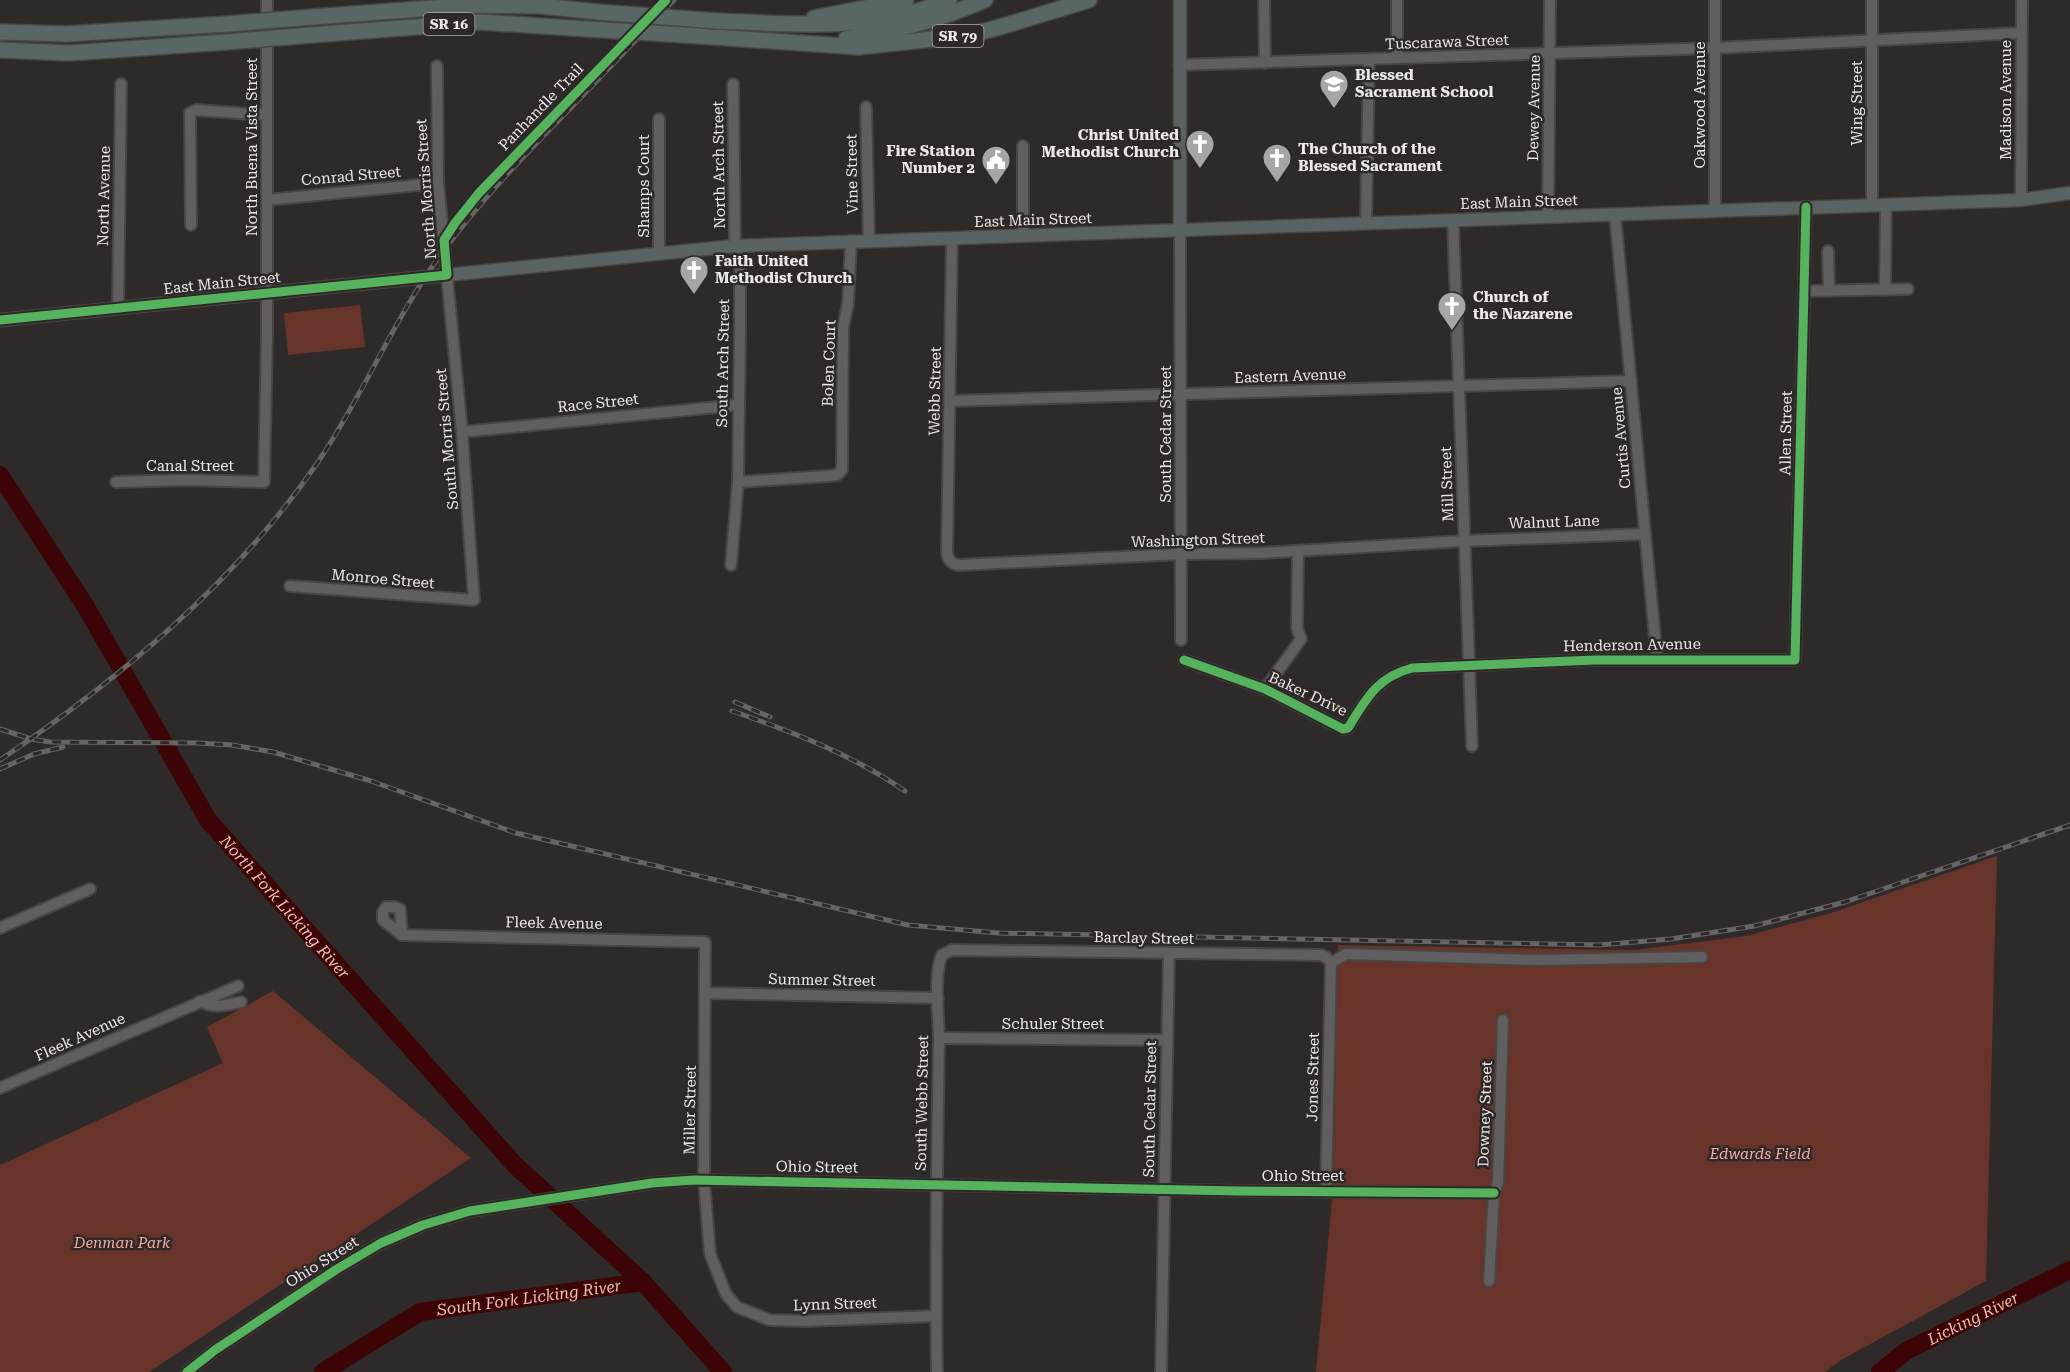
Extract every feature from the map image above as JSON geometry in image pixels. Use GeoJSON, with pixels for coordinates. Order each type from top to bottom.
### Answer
{"type":"FeatureCollection","features":[{"type":"Feature","properties":{"kind":"highway"},"geometry":{"type":"LineString","coordinates":[[784,24],[906,0]]}},
{"type":"Feature","properties":{"kind":"highway","name":"SR 16"},"geometry":{"type":"LineString","coordinates":[[0,32],[75,34],[473,5],[541,6],[717,21],[784,24],[847,23],[882,20],[910,14],[948,0]]}},
{"type":"Feature","properties":{"kind":"highway","name":"SR 16"},"geometry":{"type":"LineString","coordinates":[[0,50],[69,53],[481,22],[822,43],[913,27],[985,0]]}},
{"type":"Feature","properties":{"kind":"highway","name":"SR 79"},"geometry":{"type":"LineString","coordinates":[[822,43],[859,47],[969,35],[1089,0]]}},
{"type":"Feature","properties":{"kind":"main road"},"geometry":{"type":"LineString","coordinates":[[1180,0],[1180,229]]}},
{"type":"Feature","properties":{"kind":"main road","name":"East Main Street"},"geometry":{"type":"LineString","coordinates":[[0,320],[735,246],[2021,200],[2070,193]]}},
{"type":"Feature","properties":{"kind":"street","name":"North Buena Vista Street"},"geometry":{"type":"LineString","coordinates":[[264,482],[267,294],[267,0]]}},
{"type":"Feature","properties":{"kind":"street"},"geometry":{"type":"LineString","coordinates":[[1264,0],[1265,63]]}},
{"type":"Feature","properties":{"kind":"street"},"geometry":{"type":"LineString","coordinates":[[1397,0],[1397,58]]}},
{"type":"Feature","properties":{"kind":"street","name":"Dewey Avenue"},"geometry":{"type":"LineString","coordinates":[[1548,216],[1550,0]]}},
{"type":"Feature","properties":{"kind":"street","name":"Oakwood Avenue"},"geometry":{"type":"LineString","coordinates":[[1715,0],[1715,211]]}},
{"type":"Feature","properties":{"kind":"street","name":"Wing Street"},"geometry":{"type":"LineString","coordinates":[[1872,0],[1872,205]]}},
{"type":"Feature","properties":{"kind":"street","name":"Madison Avenue"},"geometry":{"type":"LineString","coordinates":[[2021,200],[2022,0]]}},
{"type":"Feature","properties":{"kind":"street","name":"Tuscarawa Street"},"geometry":{"type":"LineString","coordinates":[[1179,65],[1715,48],[2021,33]]}},
{"type":"Feature","properties":{"kind":"street"},"geometry":{"type":"LineString","coordinates":[[1366,223],[1369,59]]}},
{"type":"Feature","properties":{"kind":"street","name":"North Morris Street"},"geometry":{"type":"LineString","coordinates":[[437,66],[438,183],[447,275]]}},
{"type":"Feature","properties":{"kind":"street","name":"North Avenue"},"geometry":{"type":"LineString","coordinates":[[118,308],[121,84]]}},
{"type":"Feature","properties":{"kind":"street","name":"North Arch Street"},"geometry":{"type":"LineString","coordinates":[[734,84],[735,246]]}},
{"type":"Feature","properties":{"kind":"street","name":"Vine Street"},"geometry":{"type":"LineString","coordinates":[[866,107],[869,241]]}},
{"type":"Feature","properties":{"kind":"street"},"geometry":{"type":"LineString","coordinates":[[191,225],[190,113],[196,110],[267,115]]}},
{"type":"Feature","properties":{"kind":"street","name":"Shamps Court"},"geometry":{"type":"LineString","coordinates":[[658,119],[659,254]]}},
{"type":"Feature","properties":{"kind":"street"},"geometry":{"type":"LineString","coordinates":[[1023,146],[1023,235]]}},
{"type":"Feature","properties":{"kind":"street","name":"Conrad Street"},"geometry":{"type":"LineString","coordinates":[[267,200],[438,183]]}},
{"type":"Feature","properties":{"kind":"street"},"geometry":{"type":"LineString","coordinates":[[1884,290],[1886,205]]}},
{"type":"Feature","properties":{"kind":"street","name":"Allen Street"},"geometry":{"type":"LineString","coordinates":[[1795,660],[1806,207]]}},
{"type":"Feature","properties":{"kind":"street","name":"Curtis Avenue"},"geometry":{"type":"LineString","coordinates":[[1615,214],[1657,659]]}},
{"type":"Feature","properties":{"kind":"street","name":"Mill Street"},"geometry":{"type":"LineString","coordinates":[[1453,220],[1472,746]]}},
{"type":"Feature","properties":{"kind":"street","name":"South Cedar Street"},"geometry":{"type":"LineString","coordinates":[[1180,229],[1181,640]]}},
{"type":"Feature","properties":{"kind":"street","name":"Webb Street"},"geometry":{"type":"LineString","coordinates":[[947,545],[952,238]]}},
{"type":"Feature","properties":{"kind":"street","name":"Bolen Court"},"geometry":{"type":"LineString","coordinates":[[738,482],[837,475],[842,467],[843,327],[848,304],[851,242]]}},
{"type":"Feature","properties":{"kind":"street","name":"South Arch Street"},"geometry":{"type":"LineString","coordinates":[[731,565],[738,482],[740,259],[735,246]]}},
{"type":"Feature","properties":{"kind":"street"},"geometry":{"type":"LineString","coordinates":[[1828,251],[1829,291]]}},
{"type":"Feature","properties":{"kind":"street","name":"South Morris Street"},"geometry":{"type":"LineString","coordinates":[[447,275],[462,432],[474,600]]}},
{"type":"Feature","properties":{"kind":"street"},"geometry":{"type":"LineString","coordinates":[[1804,291],[1908,289]]}},
{"type":"Feature","properties":{"kind":"street","name":"Eastern Avenue"},"geometry":{"type":"LineString","coordinates":[[950,401],[1631,381]]}},
{"type":"Feature","properties":{"kind":"street","name":"Race Street"},"geometry":{"type":"LineString","coordinates":[[462,432],[738,405]]}},
{"type":"Feature","properties":{"kind":"street","name":"Canal Street"},"geometry":{"type":"LineString","coordinates":[[116,482],[184,480],[264,482]]}},
{"type":"Feature","properties":{"kind":"street","name":"Walnut Lane"},"geometry":{"type":"LineString","coordinates":[[1464,541],[1645,534]]}},
{"type":"Feature","properties":{"kind":"street","name":"Washington Street"},"geometry":{"type":"LineString","coordinates":[[947,545],[949,559],[952,563],[959,565],[1181,554],[1298,551],[1464,541]]}},
{"type":"Feature","properties":{"kind":"street"},"geometry":{"type":"LineString","coordinates":[[1265,689],[1301,639],[1297,628],[1298,551]]}},
{"type":"Feature","properties":{"kind":"street","name":"Monroe Street"},"geometry":{"type":"LineString","coordinates":[[290,586],[474,600]]}},
{"type":"Feature","properties":{"kind":"street","name":"Henderson Avenue"},"geometry":{"type":"LineString","coordinates":[[1469,666],[1657,659],[1795,660]]}},
{"type":"Feature","properties":{"kind":"street","name":"Baker Drive"},"geometry":{"type":"LineString","coordinates":[[1184,660],[1265,689],[1340,728],[1348,728],[1370,694],[1386,678],[1412,668],[1469,666]]}},
{"type":"Feature","properties":{"kind":"street"},"geometry":{"type":"LineString","coordinates":[[0,928],[90,889]]}},
{"type":"Feature","properties":{"kind":"street","name":"Fleek Avenue"},"geometry":{"type":"LineString","coordinates":[[402,935],[705,942]]}},
{"type":"Feature","properties":{"kind":"street","name":"Miller Street"},"geometry":{"type":"LineString","coordinates":[[705,942],[704,1180],[710,1254],[726,1294],[737,1307]]}},
{"type":"Feature","properties":{"kind":"street","name":"Barclay Street"},"geometry":{"type":"LineString","coordinates":[[952,950],[1322,955],[1331,963]]}},
{"type":"Feature","properties":{"kind":"street","name":"South Webb Street"},"geometry":{"type":"LineString","coordinates":[[937,1372],[936,1185],[939,960],[946,951],[952,950]]}},
{"type":"Feature","properties":{"kind":"street","name":"South Cedar Street"},"geometry":{"type":"LineString","coordinates":[[1161,1372],[1169,954]]}},
{"type":"Feature","properties":{"kind":"street"},"geometry":{"type":"LineString","coordinates":[[1331,963],[1346,954],[1536,960],[1702,957]]}},
{"type":"Feature","properties":{"kind":"street","name":"Jones Street"},"geometry":{"type":"LineString","coordinates":[[1326,1192],[1331,963]]}},
{"type":"Feature","properties":{"kind":"street","name":"Fleek Avenue"},"geometry":{"type":"LineString","coordinates":[[0,1088],[238,986]]}},
{"type":"Feature","properties":{"kind":"street","name":"Summer Street"},"geometry":{"type":"LineString","coordinates":[[705,993],[938,998]]}},
{"type":"Feature","properties":{"kind":"street"},"geometry":{"type":"LineString","coordinates":[[200,1001],[209,1006],[218,1007],[242,1002]]}},
{"type":"Feature","properties":{"kind":"street","name":"Downey Street"},"geometry":{"type":"LineString","coordinates":[[1489,1281],[1494,1193],[1498,1183],[1503,1020]]}},
{"type":"Feature","properties":{"kind":"street","name":"Schuler Street"},"geometry":{"type":"LineString","coordinates":[[939,1038],[1166,1040]]}},
{"type":"Feature","properties":{"kind":"street","name":"Ohio Street"},"geometry":{"type":"LineString","coordinates":[[187,1372],[214,1350],[289,1300],[381,1243],[413,1229],[447,1218],[502,1206],[671,1180],[1494,1193]]}},
{"type":"Feature","properties":{"kind":"street","name":"Lynn Street"},"geometry":{"type":"LineString","coordinates":[[737,1307],[770,1320],[805,1321],[936,1316]]}},
{"type":"Feature","properties":{"kind":"green space"},"geometry":{"type":"Polygon","coordinates":[[[360,305],[365,347],[288,355],[284,313],[360,305]]]}},
{"type":"Feature","properties":{"kind":"green space","name":"Edwards Field"},"geometry":{"type":"Polygon","coordinates":[[[1997,856],[1986,1281],[1841,1360],[1825,1372],[1316,1372],[1333,1189],[1338,945],[1634,950],[1746,936],[1831,913],[1997,856]]]}},
{"type":"Feature","properties":{"kind":"green space","name":"Denman Park"},"geometry":{"type":"Polygon","coordinates":[[[273,991],[471,1158],[149,1372],[0,1372],[0,1165],[223,1063],[207,1027],[273,991]]]}},
{"type":"Feature","properties":{"kind":"waterway","name":"North Fork Licking River"},"geometry":{"type":"LineString","coordinates":[[0,475],[86,607],[208,820],[515,1165],[643,1282],[723,1372]]}},
{"type":"Feature","properties":{"kind":"waterway","name":"Licking River"},"geometry":{"type":"LineString","coordinates":[[1880,1372],[1906,1351],[2070,1270]]}},
{"type":"Feature","properties":{"kind":"waterway","name":"South Fork Licking River"},"geometry":{"type":"LineString","coordinates":[[323,1372],[420,1312],[643,1282]]}},
{"type":"Feature","properties":{"kind":"railway"},"geometry":{"type":"LineString","coordinates":[[0,760],[45,729],[132,662],[213,588],[250,548],[318,462],[335,436],[410,301],[457,233],[512,169],[674,0]]}},
{"type":"Feature","properties":{"kind":"railway"},"geometry":{"type":"LineString","coordinates":[[735,702],[770,717]]}},
{"type":"Feature","properties":{"kind":"railway"},"geometry":{"type":"LineString","coordinates":[[732,711],[843,755],[905,791]]}},
{"type":"Feature","properties":{"kind":"railway"},"geometry":{"type":"LineString","coordinates":[[0,729],[31,739],[50,742],[198,743],[232,745],[273,752],[371,781],[516,833],[908,925],[998,933],[1599,945],[1671,939],[1754,926],[1845,902],[2070,825]]}},
{"type":"Feature","properties":{"kind":"railway"},"geometry":{"type":"LineString","coordinates":[[0,769],[34,754],[63,747]]}},
{"type":"Feature","properties":{"kind":"cycle path","name":"Panhandle Trail"},"geometry":{"type":"LineString","coordinates":[[0,320],[447,275],[444,240],[455,223],[479,193],[666,0]]}},
{"type":"Feature","properties":{"kind":"cycle path"},"geometry":{"type":"LineString","coordinates":[[1184,660],[1265,689],[1343,729],[1348,728],[1367,699],[1381,683],[1412,668],[1595,660],[1795,660],[1806,207]]}},
{"type":"Feature","properties":{"kind":"cycle path"},"geometry":{"type":"LineString","coordinates":[[187,1372],[215,1350],[337,1269],[381,1243],[423,1225],[470,1211],[652,1183],[694,1180],[1238,1191],[1494,1193]]}},
{"type":"Feature","properties":{"kind":"place","name":"Blessed Sacrament School"},"geometry":{"type":"Point","coordinates":[1334,110]}},
{"type":"Feature","properties":{"kind":"place","name":"Christ United Methodist Church"},"geometry":{"type":"Point","coordinates":[1200,170]}},
{"type":"Feature","properties":{"kind":"place","name":"The Church of the Blessed Sacrament"},"geometry":{"type":"Point","coordinates":[1277,184]}},
{"type":"Feature","properties":{"kind":"place","name":"Fire Station Number 2"},"geometry":{"type":"Point","coordinates":[996,186]}},
{"type":"Feature","properties":{"kind":"place","name":"Faith United Methodist Church"},"geometry":{"type":"Point","coordinates":[694,296]}},
{"type":"Feature","properties":{"kind":"place","name":"Church of the Nazarene"},"geometry":{"type":"Point","coordinates":[1452,332]}}]}
